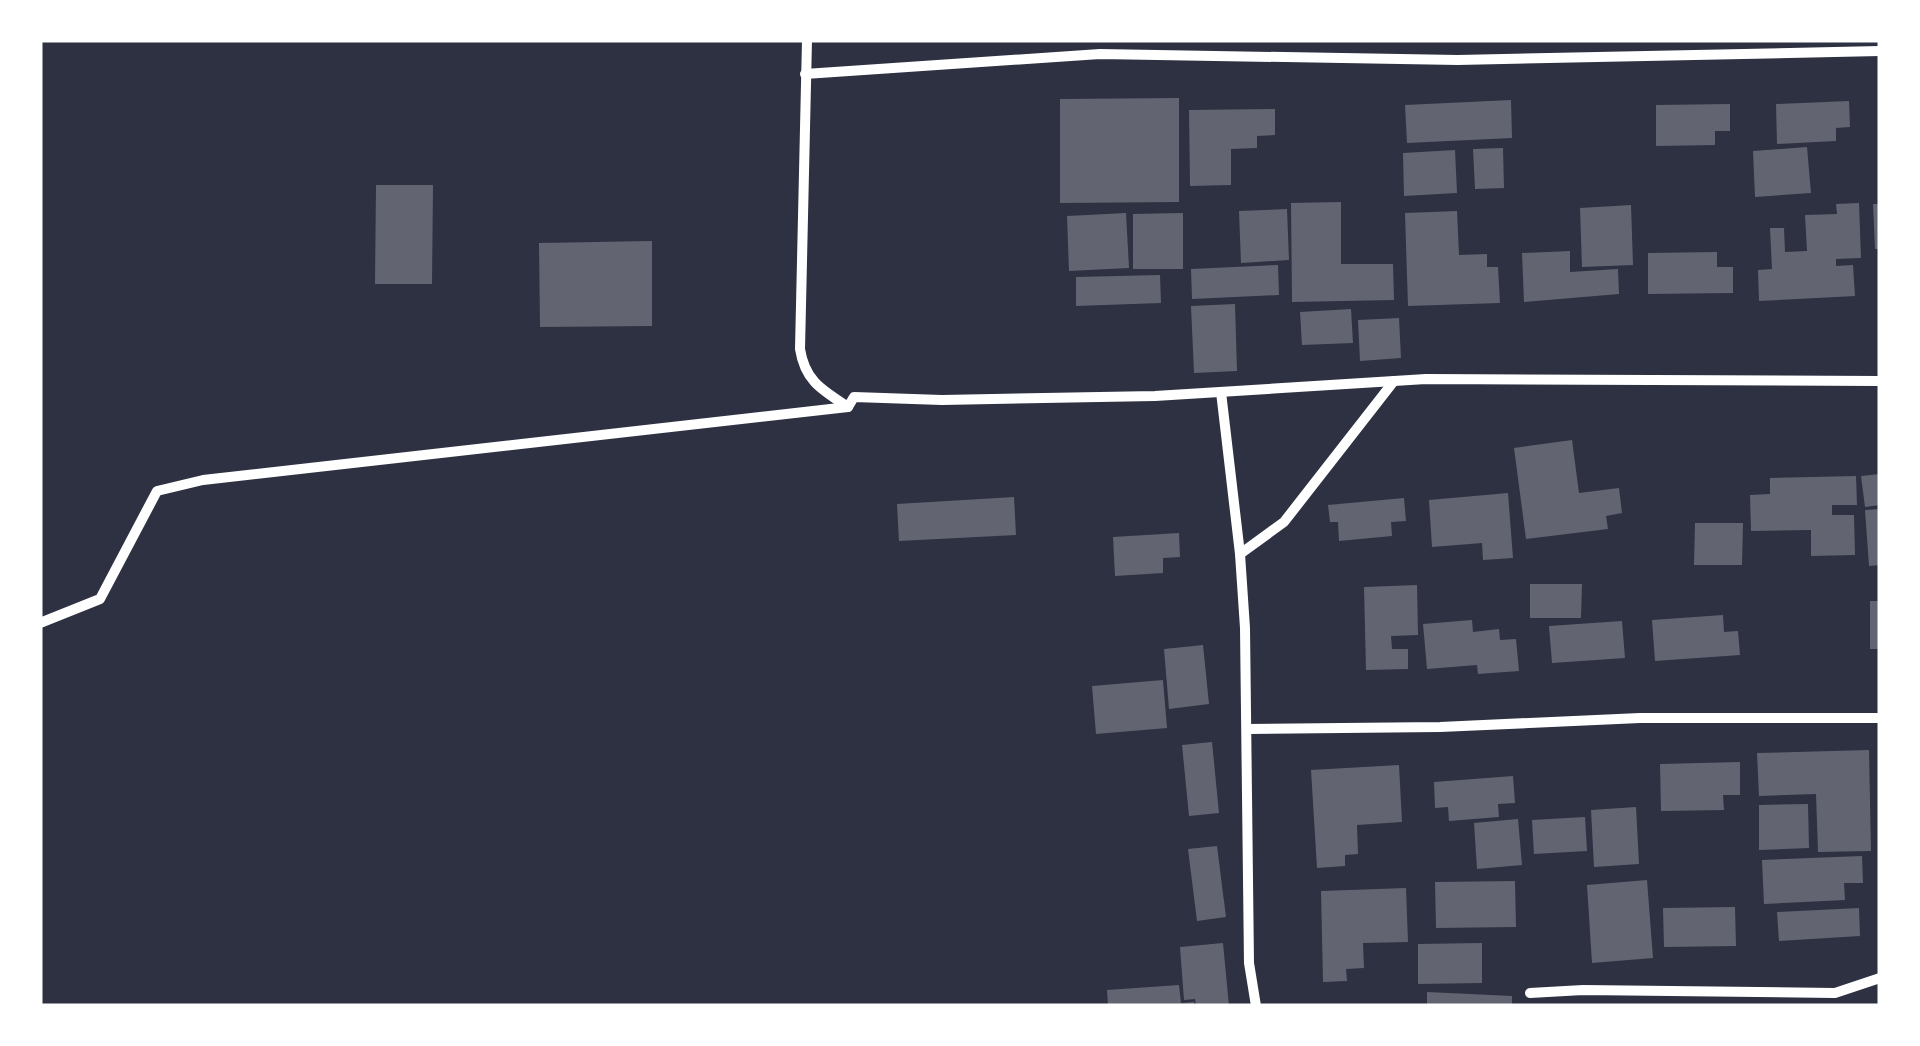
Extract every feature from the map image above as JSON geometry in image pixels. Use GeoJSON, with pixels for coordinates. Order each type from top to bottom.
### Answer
{"type":"FeatureCollection","features":[{"type":"Feature","properties":{"kind":"street"},"geometry":{"type":"LineString","coordinates":[[806,40],[800,349],[804,370],[814,385],[848,407]]}},
{"type":"Feature","properties":{"kind":"street"},"geometry":{"type":"LineString","coordinates":[[1100,40],[1100,54]]}},
{"type":"Feature","properties":{"kind":"street"},"geometry":{"type":"LineString","coordinates":[[805,74],[1100,54],[1458,60],[1880,51]]}},
{"type":"Feature","properties":{"kind":"street"},"geometry":{"type":"LineString","coordinates":[[848,407],[854,397],[942,400],[1220,392],[1394,381],[1880,381]]}},
{"type":"Feature","properties":{"kind":"street"},"geometry":{"type":"LineString","coordinates":[[1240,554],[1284,522],[1394,381]]}},
{"type":"Feature","properties":{"kind":"street"},"geometry":{"type":"LineString","coordinates":[[1220,392],[1240,554],[1248,729],[1248,963],[1256,1006]]}},
{"type":"Feature","properties":{"kind":"street"},"geometry":{"type":"LineString","coordinates":[[40,624],[100,600],[157,491],[204,480],[848,407]]}},
{"type":"Feature","properties":{"kind":"street"},"geometry":{"type":"LineString","coordinates":[[1248,729],[1440,727],[1640,718],[1880,718]]}},
{"type":"Feature","properties":{"kind":"street"},"geometry":{"type":"LineString","coordinates":[[1530,992],[1835,993],[1880,978]]}},
{"type":"Feature","properties":{"kind":"building"},"geometry":{"type":"Polygon","coordinates":[[[1179,98],[1179,202],[1060,203],[1060,99],[1179,98]]]}},
{"type":"Feature","properties":{"kind":"building"},"geometry":{"type":"Polygon","coordinates":[[[1511,100],[1512,138],[1407,143],[1405,105],[1511,100]]]}},
{"type":"Feature","properties":{"kind":"building"},"geometry":{"type":"Polygon","coordinates":[[[1849,101],[1850,127],[1836,128],[1836,141],[1777,144],[1776,104],[1849,101]]]}},
{"type":"Feature","properties":{"kind":"building"},"geometry":{"type":"Polygon","coordinates":[[[1730,104],[1730,131],[1715,131],[1715,145],[1656,146],[1656,105],[1730,104]]]}},
{"type":"Feature","properties":{"kind":"building"},"geometry":{"type":"Polygon","coordinates":[[[1275,109],[1275,135],[1257,136],[1257,148],[1231,149],[1231,185],[1190,186],[1189,110],[1275,109]]]}},
{"type":"Feature","properties":{"kind":"building"},"geometry":{"type":"Polygon","coordinates":[[[1807,147],[1811,193],[1755,197],[1753,151],[1807,147]]]}},
{"type":"Feature","properties":{"kind":"building"},"geometry":{"type":"Polygon","coordinates":[[[1503,148],[1504,188],[1475,189],[1473,149],[1503,148]]]}},
{"type":"Feature","properties":{"kind":"building"},"geometry":{"type":"Polygon","coordinates":[[[1455,150],[1457,193],[1404,196],[1403,153],[1455,150]]]}},
{"type":"Feature","properties":{"kind":"building"},"geometry":{"type":"Polygon","coordinates":[[[376,185],[433,185],[432,284],[375,284],[376,185]]]}},
{"type":"Feature","properties":{"kind":"building"},"geometry":{"type":"Polygon","coordinates":[[[1341,202],[1341,264],[1393,264],[1394,300],[1292,302],[1291,203],[1341,202]]]}},
{"type":"Feature","properties":{"kind":"building"},"geometry":{"type":"Polygon","coordinates":[[[1859,203],[1861,258],[1836,259],[1836,266],[1853,265],[1855,296],[1759,301],[1758,270],[1772,269],[1770,228],[1784,228],[1785,252],[1807,251],[1805,215],[1837,214],[1836,204],[1859,203]]]}},
{"type":"Feature","properties":{"kind":"building"},"geometry":{"type":"Polygon","coordinates":[[[1873,204],[1880,204],[1880,249],[1875,249],[1873,204]]]}},
{"type":"Feature","properties":{"kind":"building"},"geometry":{"type":"Polygon","coordinates":[[[1631,205],[1633,265],[1582,267],[1580,208],[1631,205]]]}},
{"type":"Feature","properties":{"kind":"building"},"geometry":{"type":"Polygon","coordinates":[[[1287,209],[1289,260],[1241,263],[1239,211],[1287,209]]]}},
{"type":"Feature","properties":{"kind":"building"},"geometry":{"type":"Polygon","coordinates":[[[1457,211],[1459,255],[1487,254],[1487,267],[1498,267],[1500,303],[1408,306],[1405,213],[1457,211]]]}},
{"type":"Feature","properties":{"kind":"building"},"geometry":{"type":"Polygon","coordinates":[[[1126,213],[1129,268],[1069,271],[1067,216],[1126,213]]]}},
{"type":"Feature","properties":{"kind":"building"},"geometry":{"type":"Polygon","coordinates":[[[1183,213],[1183,269],[1133,269],[1133,214],[1183,213]]]}},
{"type":"Feature","properties":{"kind":"building"},"geometry":{"type":"Polygon","coordinates":[[[652,241],[652,326],[540,327],[539,243],[652,241]]]}},
{"type":"Feature","properties":{"kind":"building"},"geometry":{"type":"Polygon","coordinates":[[[1570,251],[1570,272],[1618,269],[1619,294],[1524,302],[1522,253],[1570,251]]]}},
{"type":"Feature","properties":{"kind":"building"},"geometry":{"type":"Polygon","coordinates":[[[1717,252],[1717,267],[1733,267],[1733,293],[1648,294],[1648,253],[1717,252]]]}},
{"type":"Feature","properties":{"kind":"building"},"geometry":{"type":"Polygon","coordinates":[[[1278,265],[1279,295],[1192,299],[1191,269],[1278,265]]]}},
{"type":"Feature","properties":{"kind":"building"},"geometry":{"type":"Polygon","coordinates":[[[1160,275],[1161,303],[1076,306],[1076,277],[1160,275]]]}},
{"type":"Feature","properties":{"kind":"building"},"geometry":{"type":"Polygon","coordinates":[[[1235,304],[1237,371],[1194,373],[1191,306],[1235,304]]]}},
{"type":"Feature","properties":{"kind":"building"},"geometry":{"type":"Polygon","coordinates":[[[1351,309],[1353,343],[1302,345],[1300,312],[1351,309]]]}},
{"type":"Feature","properties":{"kind":"building"},"geometry":{"type":"Polygon","coordinates":[[[1399,318],[1401,358],[1360,361],[1358,320],[1399,318]]]}},
{"type":"Feature","properties":{"kind":"building"},"geometry":{"type":"Polygon","coordinates":[[[1572,440],[1579,493],[1619,488],[1622,513],[1606,516],[1608,529],[1526,539],[1514,448],[1572,440]]]}},
{"type":"Feature","properties":{"kind":"building"},"geometry":{"type":"Polygon","coordinates":[[[1880,474],[1880,505],[1865,507],[1861,476],[1880,474]]]}},
{"type":"Feature","properties":{"kind":"building"},"geometry":{"type":"Polygon","coordinates":[[[1856,476],[1857,505],[1832,505],[1832,515],[1854,515],[1855,555],[1811,556],[1811,530],[1751,531],[1750,495],[1770,494],[1770,478],[1856,476]]]}},
{"type":"Feature","properties":{"kind":"building"},"geometry":{"type":"Polygon","coordinates":[[[1508,493],[1513,558],[1483,560],[1482,543],[1432,547],[1429,500],[1508,493]]]}},
{"type":"Feature","properties":{"kind":"building"},"geometry":{"type":"Polygon","coordinates":[[[1014,497],[1016,535],[899,541],[897,504],[1014,497]]]}},
{"type":"Feature","properties":{"kind":"building"},"geometry":{"type":"Polygon","coordinates":[[[1404,498],[1406,521],[1391,522],[1392,536],[1339,541],[1338,522],[1330,522],[1328,505],[1404,498]]]}},
{"type":"Feature","properties":{"kind":"building"},"geometry":{"type":"Polygon","coordinates":[[[1880,509],[1880,565],[1869,566],[1865,510],[1880,509]]]}},
{"type":"Feature","properties":{"kind":"building"},"geometry":{"type":"Polygon","coordinates":[[[1695,523],[1743,523],[1742,565],[1694,565],[1695,523]]]}},
{"type":"Feature","properties":{"kind":"building"},"geometry":{"type":"Polygon","coordinates":[[[1179,533],[1180,557],[1163,558],[1163,573],[1115,576],[1113,537],[1179,533]]]}},
{"type":"Feature","properties":{"kind":"building"},"geometry":{"type":"Polygon","coordinates":[[[1530,584],[1582,584],[1581,618],[1530,618],[1530,584]]]}},
{"type":"Feature","properties":{"kind":"building"},"geometry":{"type":"Polygon","coordinates":[[[1417,585],[1418,635],[1391,636],[1392,649],[1408,649],[1408,669],[1366,670],[1364,587],[1417,585]]]}},
{"type":"Feature","properties":{"kind":"building"},"geometry":{"type":"Polygon","coordinates":[[[1870,601],[1880,601],[1880,649],[1870,649],[1870,601]]]}},
{"type":"Feature","properties":{"kind":"building"},"geometry":{"type":"Polygon","coordinates":[[[1723,615],[1724,632],[1738,631],[1740,655],[1655,661],[1652,620],[1723,615]]]}},
{"type":"Feature","properties":{"kind":"building"},"geometry":{"type":"Polygon","coordinates":[[[1472,620],[1473,632],[1499,629],[1500,640],[1516,639],[1519,671],[1478,674],[1477,665],[1427,669],[1423,624],[1472,620]]]}},
{"type":"Feature","properties":{"kind":"building"},"geometry":{"type":"Polygon","coordinates":[[[1622,621],[1625,658],[1552,663],[1549,626],[1622,621]]]}},
{"type":"Feature","properties":{"kind":"building"},"geometry":{"type":"Polygon","coordinates":[[[1203,645],[1209,704],[1169,709],[1164,649],[1203,645]]]}},
{"type":"Feature","properties":{"kind":"building"},"geometry":{"type":"Polygon","coordinates":[[[1163,680],[1167,728],[1096,734],[1092,686],[1163,680]]]}},
{"type":"Feature","properties":{"kind":"building"},"geometry":{"type":"Polygon","coordinates":[[[1212,742],[1219,813],[1189,816],[1182,745],[1212,742]]]}},
{"type":"Feature","properties":{"kind":"building"},"geometry":{"type":"Polygon","coordinates":[[[1869,750],[1871,851],[1818,852],[1816,794],[1759,796],[1757,753],[1869,750]]]}},
{"type":"Feature","properties":{"kind":"building"},"geometry":{"type":"Polygon","coordinates":[[[1740,762],[1740,795],[1723,795],[1724,810],[1661,811],[1660,764],[1740,762]]]}},
{"type":"Feature","properties":{"kind":"building"},"geometry":{"type":"Polygon","coordinates":[[[1399,765],[1402,822],[1357,825],[1358,854],[1345,855],[1345,866],[1317,868],[1311,770],[1399,765]]]}},
{"type":"Feature","properties":{"kind":"building"},"geometry":{"type":"Polygon","coordinates":[[[1513,776],[1515,803],[1498,804],[1499,817],[1449,821],[1448,807],[1435,808],[1434,782],[1513,776]]]}},
{"type":"Feature","properties":{"kind":"building"},"geometry":{"type":"Polygon","coordinates":[[[1808,804],[1809,848],[1759,850],[1759,805],[1808,804]]]}},
{"type":"Feature","properties":{"kind":"building"},"geometry":{"type":"Polygon","coordinates":[[[1636,807],[1639,864],[1594,867],[1591,810],[1636,807]]]}},
{"type":"Feature","properties":{"kind":"building"},"geometry":{"type":"Polygon","coordinates":[[[1585,817],[1587,851],[1534,854],[1532,820],[1585,817]]]}},
{"type":"Feature","properties":{"kind":"building"},"geometry":{"type":"Polygon","coordinates":[[[1518,819],[1522,865],[1477,869],[1474,823],[1518,819]]]}},
{"type":"Feature","properties":{"kind":"building"},"geometry":{"type":"Polygon","coordinates":[[[1217,846],[1226,917],[1197,921],[1188,849],[1217,846]]]}},
{"type":"Feature","properties":{"kind":"building"},"geometry":{"type":"Polygon","coordinates":[[[1862,856],[1863,883],[1844,883],[1845,900],[1764,904],[1762,860],[1862,856]]]}},
{"type":"Feature","properties":{"kind":"building"},"geometry":{"type":"Polygon","coordinates":[[[1647,880],[1653,958],[1592,963],[1587,885],[1647,880]]]}},
{"type":"Feature","properties":{"kind":"building"},"geometry":{"type":"Polygon","coordinates":[[[1515,881],[1516,927],[1436,928],[1435,882],[1515,881]]]}},
{"type":"Feature","properties":{"kind":"building"},"geometry":{"type":"Polygon","coordinates":[[[1406,888],[1408,942],[1363,943],[1364,968],[1346,969],[1347,981],[1323,982],[1321,891],[1406,888]]]}},
{"type":"Feature","properties":{"kind":"building"},"geometry":{"type":"Polygon","coordinates":[[[1735,907],[1736,946],[1664,947],[1663,908],[1735,907]]]}},
{"type":"Feature","properties":{"kind":"building"},"geometry":{"type":"Polygon","coordinates":[[[1859,908],[1860,936],[1779,941],[1777,912],[1859,908]]]}},
{"type":"Feature","properties":{"kind":"building"},"geometry":{"type":"Polygon","coordinates":[[[1223,943],[1229,1006],[1196,1006],[1195,999],[1184,1000],[1180,947],[1223,943]]]}},
{"type":"Feature","properties":{"kind":"building"},"geometry":{"type":"Polygon","coordinates":[[[1482,943],[1482,983],[1418,984],[1418,944],[1482,943]]]}},
{"type":"Feature","properties":{"kind":"building"},"geometry":{"type":"Polygon","coordinates":[[[1179,985],[1181,1003],[1194,1002],[1194,1006],[1108,1006],[1107,990],[1179,985]]]}},
{"type":"Feature","properties":{"kind":"building"},"geometry":{"type":"Polygon","coordinates":[[[1427,992],[1512,996],[1512,1006],[1427,1006],[1427,992]]]}}]}
